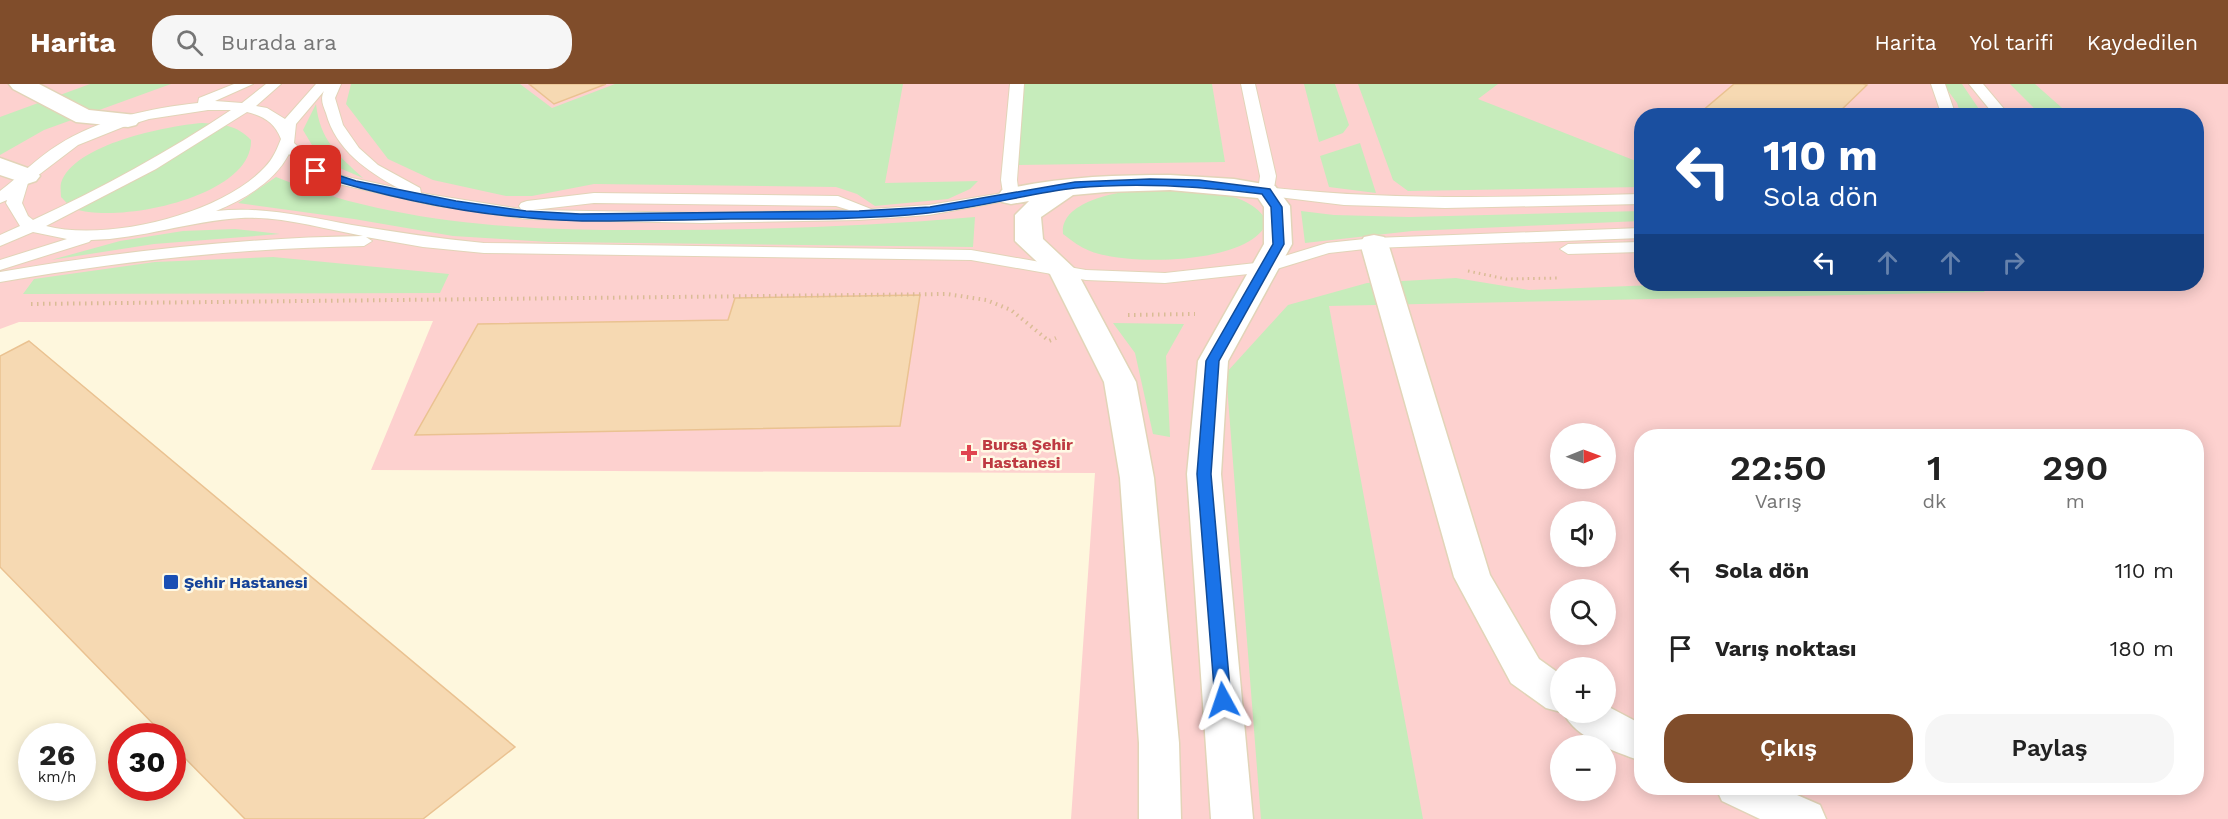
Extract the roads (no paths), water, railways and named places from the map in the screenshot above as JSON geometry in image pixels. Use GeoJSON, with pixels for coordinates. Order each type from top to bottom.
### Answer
{"type":"FeatureCollection","features":[{"type":"Feature","properties":{"kind":"street"},"geometry":{"type":"LineString","coordinates":[[21,84],[84,117],[128,120]]}},
{"type":"Feature","properties":{"kind":"street"},"geometry":{"type":"LineString","coordinates":[[0,166],[24,179]]}},
{"type":"Feature","properties":{"kind":"street"},"geometry":{"type":"LineString","coordinates":[[1011,196],[1075,185],[1199,183],[1266,192],[1276,207],[1279,226],[1278,244],[1213,361],[1204,474],[1232,819]]}},
{"type":"Feature","properties":{"kind":"street"},"geometry":{"type":"LineString","coordinates":[[1075,185],[1048,199],[1028,215],[1029,241],[1062,270],[1120,382],[1137,478],[1159,743],[1160,819]]}},
{"type":"Feature","properties":{"kind":"street"},"geometry":{"type":"LineString","coordinates":[[1374,243],[1472,577],[1525,671],[1550,689]]}},
{"type":"Feature","properties":{"kind":"street"},"geometry":{"type":"LineString","coordinates":[[1598,723],[1634,740]]}},
{"type":"Feature","properties":{"kind":"street"},"geometry":{"type":"LineString","coordinates":[[1752,795],[1805,819]]}},
{"type":"Feature","properties":{"kind":"lane"},"geometry":{"type":"LineString","coordinates":[[0,198],[42,161],[74,141],[128,120],[204,101],[246,84]]}},
{"type":"Feature","properties":{"kind":"lane"},"geometry":{"type":"LineString","coordinates":[[0,241],[92,198],[173,153],[244,108],[274,84]]}},
{"type":"Feature","properties":{"kind":"lane"},"geometry":{"type":"LineString","coordinates":[[173,221],[242,192],[267,173],[282,155],[287,141],[289,123],[323,84]]}},
{"type":"Feature","properties":{"kind":"lane"},"geometry":{"type":"LineString","coordinates":[[334,84],[328,98],[336,125],[354,151],[372,168],[433,200]]}},
{"type":"Feature","properties":{"kind":"lane"},"geometry":{"type":"LineString","coordinates":[[155,113],[196,106],[244,108],[262,112],[281,123],[287,141],[316,171],[334,179],[433,200],[504,211],[580,217],[702,218],[872,214],[930,210],[1011,196],[1010,180],[1017,84]]}},
{"type":"Feature","properties":{"kind":"lane"},"geometry":{"type":"LineString","coordinates":[[1248,84],[1268,176],[1266,192],[1344,200],[1445,203],[1634,199]]}},
{"type":"Feature","properties":{"kind":"lane"},"geometry":{"type":"LineString","coordinates":[[1938,84],[1948,108]]}},
{"type":"Feature","properties":{"kind":"lane"},"geometry":{"type":"LineString","coordinates":[[1976,84],[1996,108]]}},
{"type":"Feature","properties":{"kind":"lane"},"geometry":{"type":"LineString","coordinates":[[24,179],[14,203],[23,220],[34,226],[65,234],[97,235],[173,221],[242,213],[271,215],[423,242],[496,249],[971,255],[1119,278],[1165,278],[1267,267],[1328,248],[1374,243],[1634,233]]}},
{"type":"Feature","properties":{"kind":"lane"},"geometry":{"type":"LineString","coordinates":[[0,265],[97,235]]}},
{"type":"Feature","properties":{"kind":"lane"},"geometry":{"type":"LineString","coordinates":[[0,277],[133,255],[237,246],[320,241],[423,242]]}},
{"type":"Feature","properties":{"kind":"lane"},"geometry":{"type":"LineString","coordinates":[[1429,241],[1471,252],[1634,248]]}},
{"type":"Feature","properties":{"kind":"place","name":"Bursa Şehir Hastanesi"},"geometry":{"type":"Point","coordinates":[969,453]}},
{"type":"Feature","properties":{"kind":"place","name":"Şehir Hastanesi"},"geometry":{"type":"Point","coordinates":[171,582]}}]}
